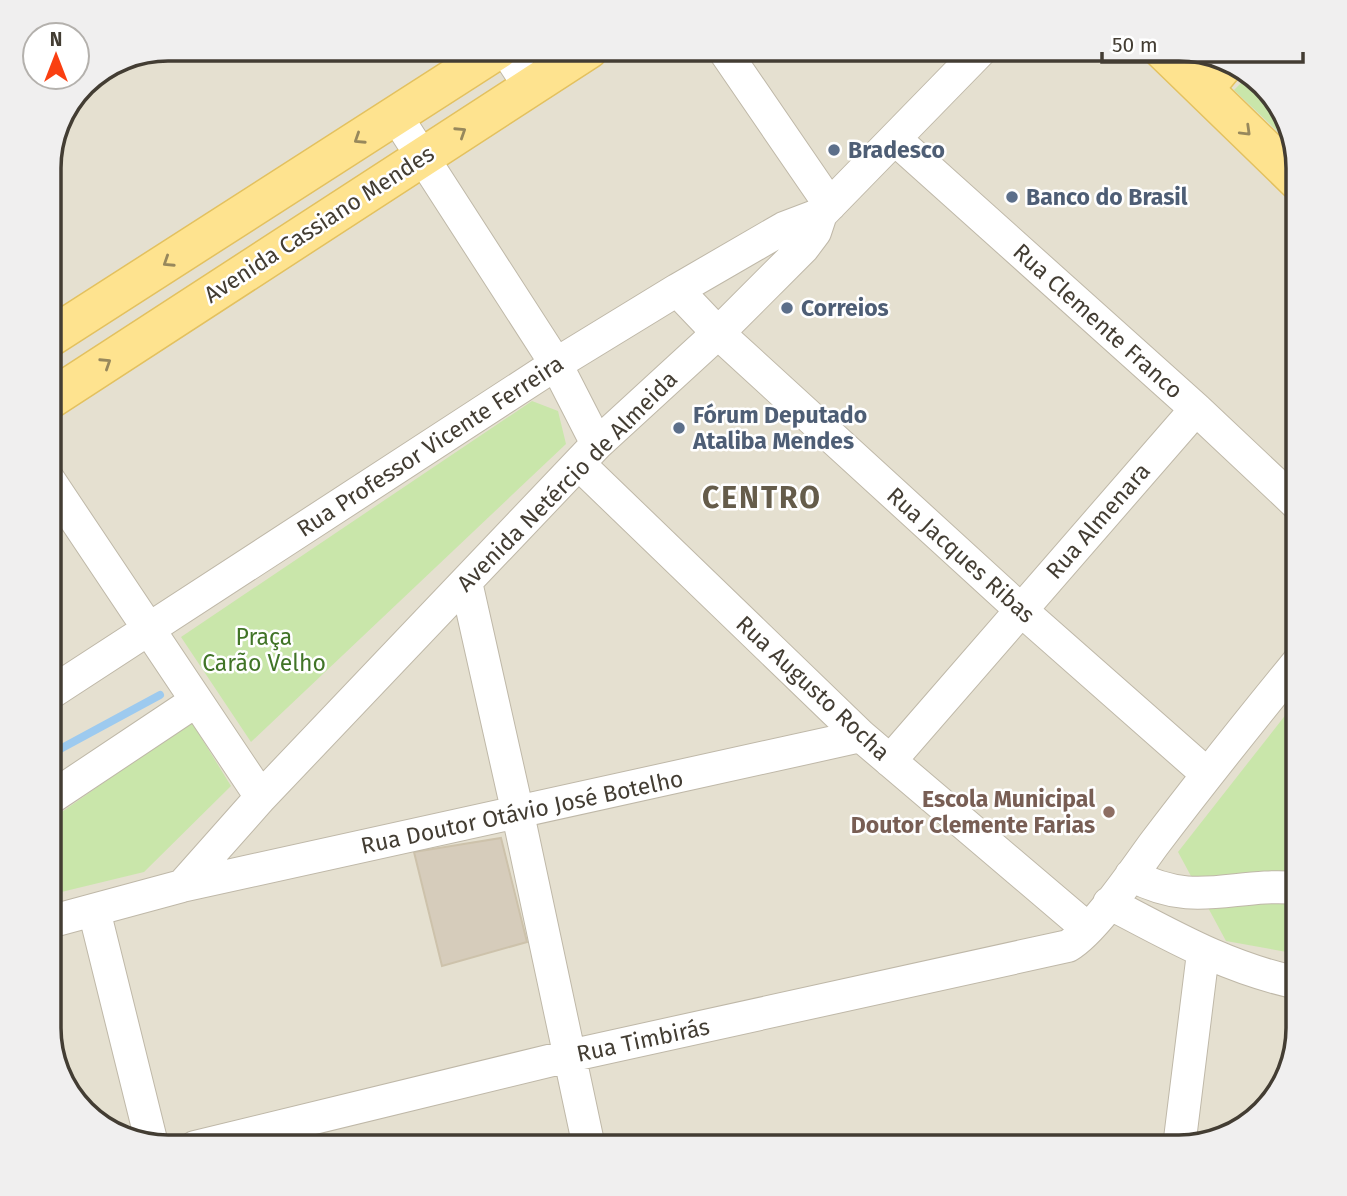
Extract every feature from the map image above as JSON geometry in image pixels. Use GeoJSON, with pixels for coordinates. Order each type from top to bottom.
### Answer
{"type":"FeatureCollection","features":[{"type":"Feature","properties":{"kind":"main road"},"geometry":{"type":"LineString","coordinates":[[61,330],[481,61]]}},
{"type":"Feature","properties":{"kind":"main road","name":"Avenida Cassiano Mendes"},"geometry":{"type":"LineString","coordinates":[[61,392],[570,61]]}},
{"type":"Feature","properties":{"kind":"main road"},"geometry":{"type":"LineString","coordinates":[[1174,61],[1286,169]]}},
{"type":"Feature","properties":{"kind":"main road"},"geometry":{"type":"LineString","coordinates":[[1203,89],[1220,69]]}},
{"type":"Feature","properties":{"kind":"street"},"geometry":{"type":"LineString","coordinates":[[513,61],[530,87]]}},
{"type":"Feature","properties":{"kind":"street"},"geometry":{"type":"LineString","coordinates":[[731,61],[825,210]]}},
{"type":"Feature","properties":{"kind":"street","name":"Avenida Netércio de Almeida"},"geometry":{"type":"LineString","coordinates":[[182,886],[261,797],[588,454],[803,248],[815,232],[825,210],[970,61]]}},
{"type":"Feature","properties":{"kind":"street","name":"Rua Augusto Rocha"},"geometry":{"type":"LineString","coordinates":[[396,116],[556,364],[588,454],[861,736],[1087,929]]}},
{"type":"Feature","properties":{"kind":"street","name":"Rua Clemente Franco"},"geometry":{"type":"LineString","coordinates":[[895,139],[1196,409],[1286,494]]}},
{"type":"Feature","properties":{"kind":"street","name":"Rua Professor Vicente Ferreira"},"geometry":{"type":"LineString","coordinates":[[61,686],[556,364],[784,228],[825,210]]}},
{"type":"Feature","properties":{"kind":"street","name":"Rua Jacques Ribas"},"geometry":{"type":"LineString","coordinates":[[677,290],[718,332],[1021,610],[1207,774]]}},
{"type":"Feature","properties":{"kind":"street","name":"Rua Almenara"},"geometry":{"type":"LineString","coordinates":[[890,761],[1196,409]]}},
{"type":"Feature","properties":{"kind":"street"},"geometry":{"type":"LineString","coordinates":[[61,498],[261,797]]}},
{"type":"Feature","properties":{"kind":"street"},"geometry":{"type":"LineString","coordinates":[[466,582],[586,1135]]}},
{"type":"Feature","properties":{"kind":"street","name":"Rua Timbirás"},"geometry":{"type":"LineString","coordinates":[[244,1135],[569,1056],[1061,949],[1074,943],[1109,903],[1207,774],[1286,677]]}},
{"type":"Feature","properties":{"kind":"street"},"geometry":{"type":"LineString","coordinates":[[61,791],[196,701]]}},
{"type":"Feature","properties":{"kind":"street","name":"Rua Doutor Otávio José Botelho"},"geometry":{"type":"LineString","coordinates":[[61,919],[182,886],[518,814],[861,736]]}},
{"type":"Feature","properties":{"kind":"street"},"geometry":{"type":"LineString","coordinates":[[1131,875],[1163,890],[1182,893],[1222,893],[1286,887]]}},
{"type":"Feature","properties":{"kind":"street"},"geometry":{"type":"LineString","coordinates":[[1109,903],[1203,953],[1268,977],[1286,981]]}},
{"type":"Feature","properties":{"kind":"street"},"geometry":{"type":"LineString","coordinates":[[94,910],[149,1133]]}},
{"type":"Feature","properties":{"kind":"street"},"geometry":{"type":"LineString","coordinates":[[1181,1135],[1203,953]]}},
{"type":"Feature","properties":{"kind":"shaded area"},"geometry":{"type":"Polygon","coordinates":[[[169,61],[1178,61],[1219,69],[1238,79],[1254,93],[1275,121],[1286,162],[1286,1027],[1278,1068],[1268,1087],[1254,1103],[1238,1117],[1219,1127],[1178,1135],[169,1135],[128,1127],[109,1117],[93,1103],[72,1075],[61,1034],[61,162],[72,121],[83,103],[115,76],[134,67],[169,61]]]}},
{"type":"Feature","properties":{"kind":"green space"},"geometry":{"type":"Polygon","coordinates":[[[1242,82],[1254,93],[1264,103],[1279,133],[1234,90],[1242,82]]]}},
{"type":"Feature","properties":{"kind":"green space","name":"Praça Carão Velho"},"geometry":{"type":"Polygon","coordinates":[[[532,401],[558,411],[566,444],[251,742],[181,637],[532,401]]]}},
{"type":"Feature","properties":{"kind":"green space"},"geometry":{"type":"Polygon","coordinates":[[[1286,714],[1286,952],[1226,941],[1178,852],[1286,714]]]}},
{"type":"Feature","properties":{"kind":"green space"},"geometry":{"type":"Polygon","coordinates":[[[191,721],[231,786],[144,872],[61,892],[61,813],[191,721]]]}},
{"type":"Feature","properties":{"kind":"building"},"geometry":{"type":"Polygon","coordinates":[[[501,838],[527,942],[442,966],[414,852],[501,838]]]}},
{"type":"Feature","properties":{"kind":"waterway"},"geometry":{"type":"LineString","coordinates":[[61,749],[160,695]]}},
{"type":"Feature","properties":{"kind":"place","name":"Bradesco"},"geometry":{"type":"Point","coordinates":[834,150]}},
{"type":"Feature","properties":{"kind":"place","name":"Banco do Brasil"},"geometry":{"type":"Point","coordinates":[1012,197]}},
{"type":"Feature","properties":{"kind":"place","name":"Correios"},"geometry":{"type":"Point","coordinates":[787,308]}},
{"type":"Feature","properties":{"kind":"place","name":"Fórum Deputado Ataliba Mendes"},"geometry":{"type":"Point","coordinates":[679,428]}},
{"type":"Feature","properties":{"kind":"place","name":"Escola Municipal Doutor Clemente Farias"},"geometry":{"type":"Point","coordinates":[1109,812]}},
{"type":"Feature","properties":{"kind":"district","name":"CENTRO"},"geometry":{"type":"Point","coordinates":[762,498]}}]}
